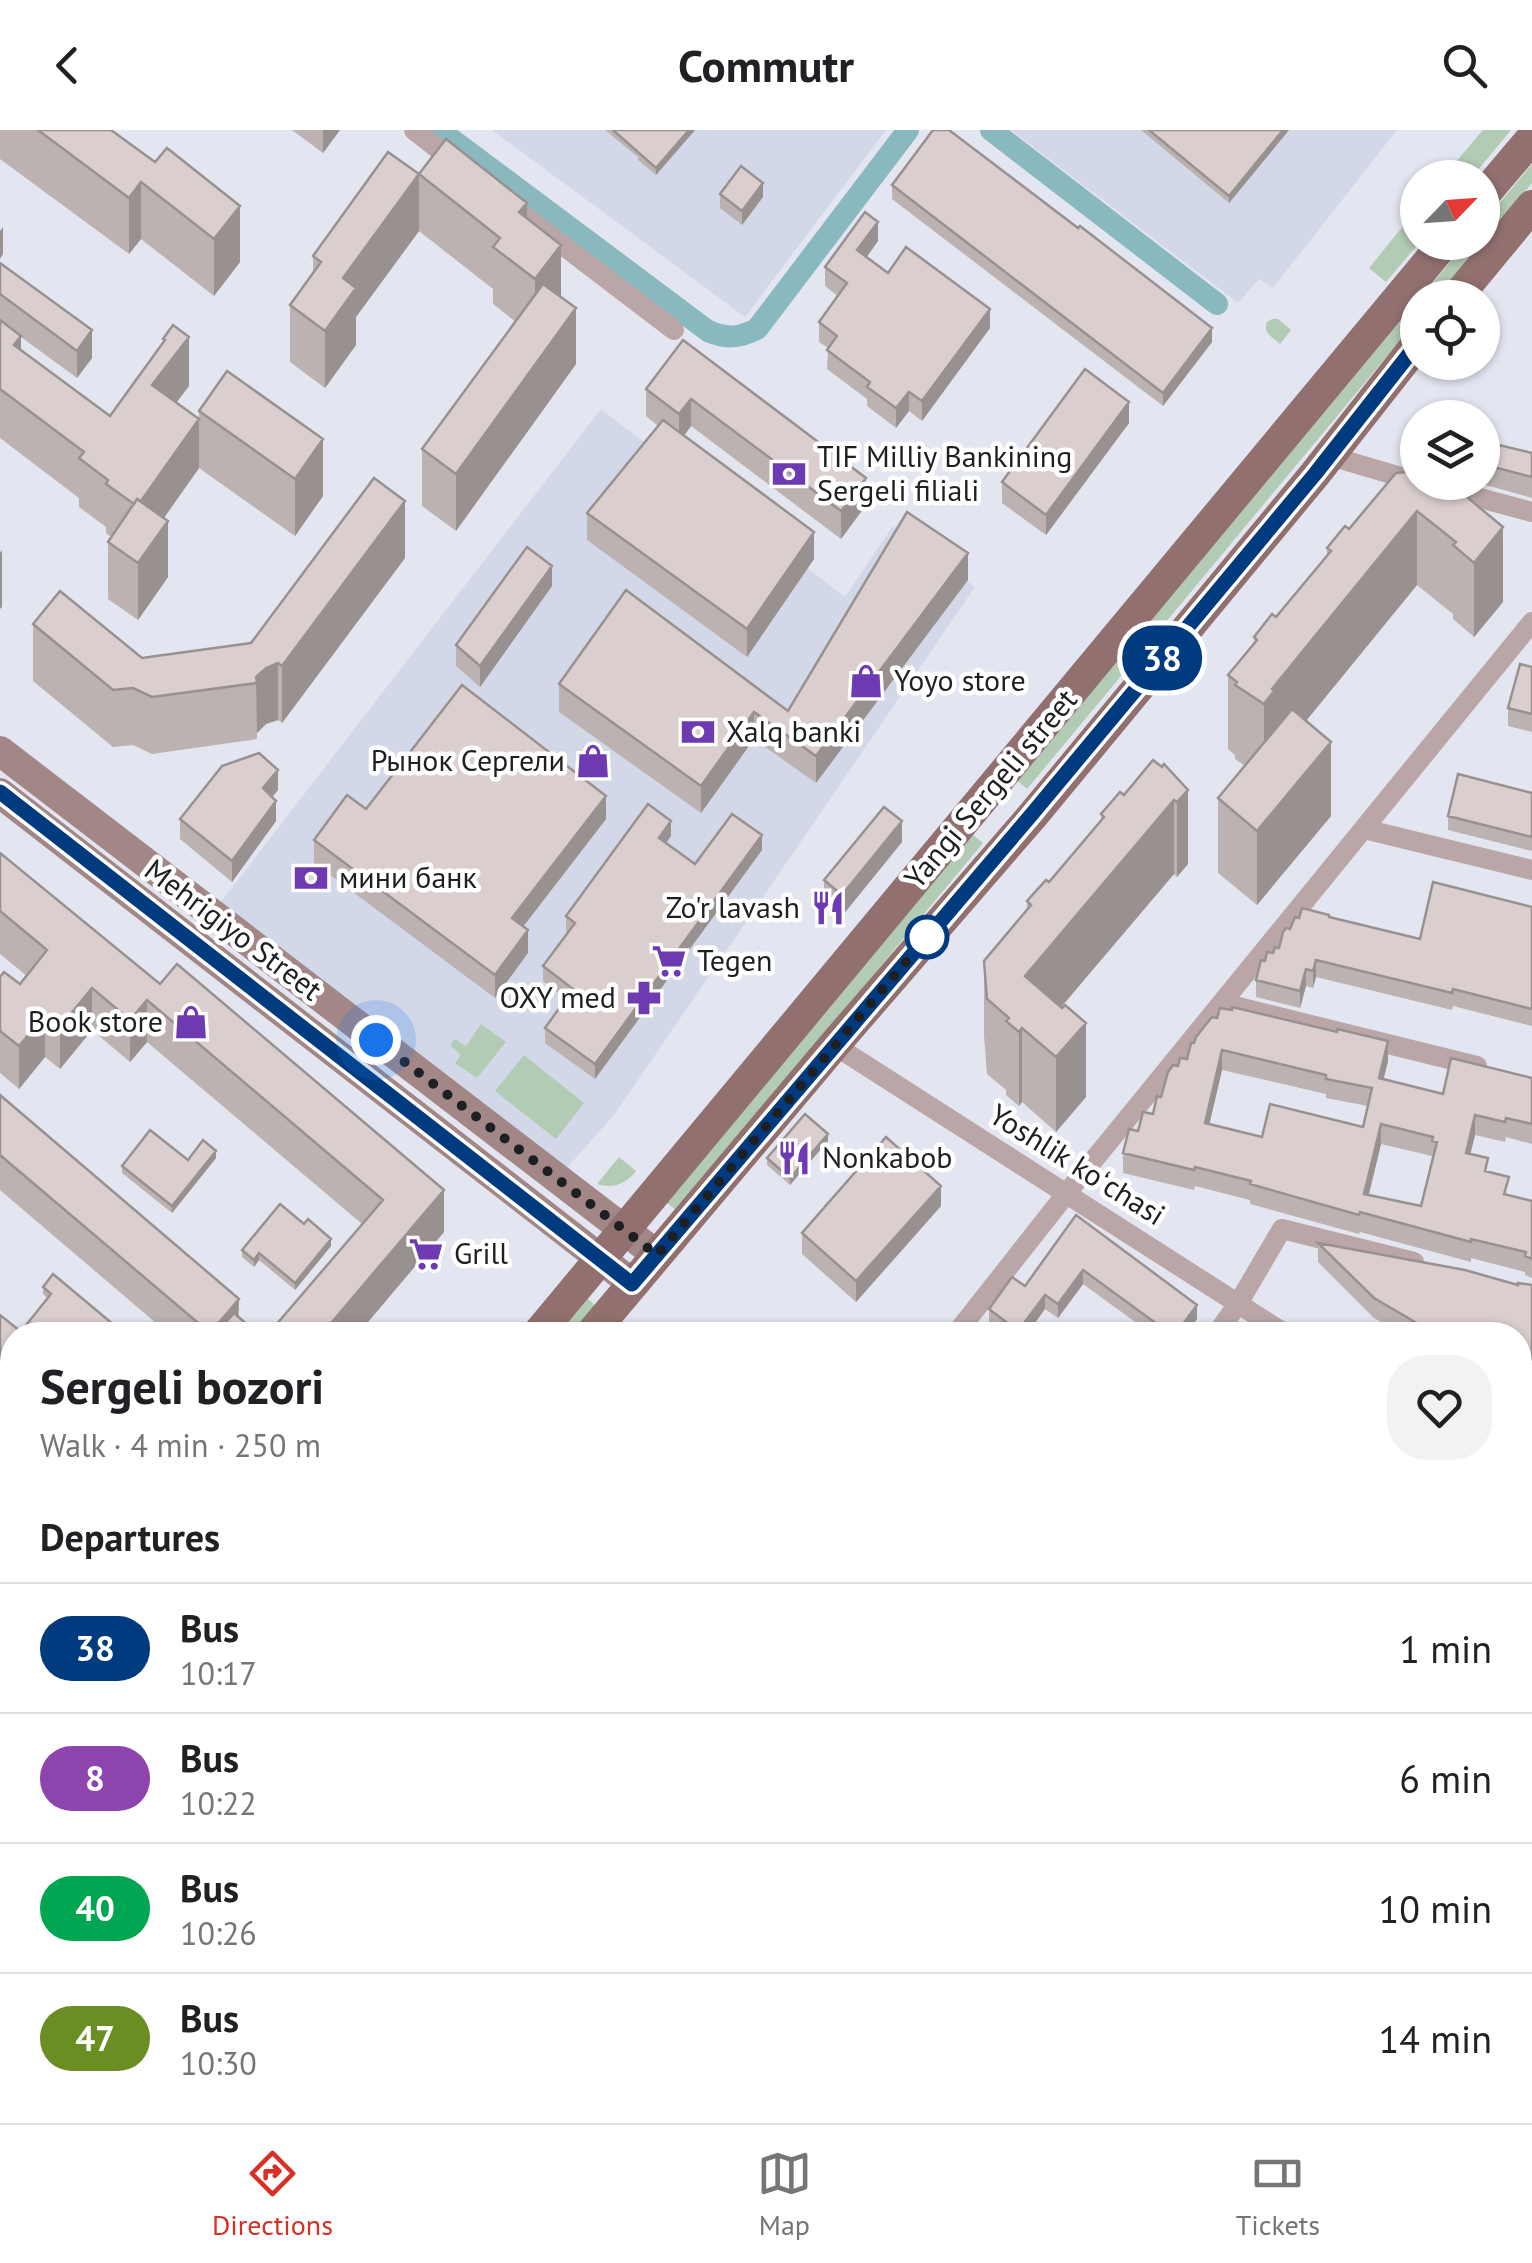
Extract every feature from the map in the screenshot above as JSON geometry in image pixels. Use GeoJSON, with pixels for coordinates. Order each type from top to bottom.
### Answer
{"type":"FeatureCollection","features":[{"type":"Feature","properties":{"kind":"main road"},"geometry":{"type":"LineString","coordinates":[[1500,176],[1532,138]]}},
{"type":"Feature","properties":{"kind":"main road"},"geometry":{"type":"LineString","coordinates":[[1471,280],[1532,206]]}},
{"type":"Feature","properties":{"kind":"main road","name":"Yangi Sergeli street"},"geometry":{"type":"LineString","coordinates":[[548,1322],[1429,260]]}},
{"type":"Feature","properties":{"kind":"main road","name":"Yangi Sergeli street"},"geometry":{"type":"LineString","coordinates":[[601,1322],[1032,814],[1400,366]]}},
{"type":"Feature","properties":{"kind":"main road","name":"Mehrigiyo Street"},"geometry":{"type":"LineString","coordinates":[[0,751],[657,1255]]}},
{"type":"Feature","properties":{"kind":"main road"},"geometry":{"type":"LineString","coordinates":[[997,783],[1004,811],[1016,817],[1032,814]]}},
{"type":"Feature","properties":{"kind":"main road","name":"Mehrigiyo Street"},"geometry":{"type":"LineString","coordinates":[[0,792],[632,1284]]}},
{"type":"Feature","properties":{"kind":"street"},"geometry":{"type":"LineString","coordinates":[[414,130],[674,330]]}},
{"type":"Feature","properties":{"kind":"street"},"geometry":{"type":"LineString","coordinates":[[1330,456],[1400,477]]}},
{"type":"Feature","properties":{"kind":"street"},"geometry":{"type":"LineString","coordinates":[[1486,500],[1532,512]]}},
{"type":"Feature","properties":{"kind":"street"},"geometry":{"type":"LineString","coordinates":[[965,1322],[1364,829],[1522,649],[1532,622]]}},
{"type":"Feature","properties":{"kind":"street"},"geometry":{"type":"LineString","coordinates":[[1364,829],[1532,870]]}},
{"type":"Feature","properties":{"kind":"street"},"geometry":{"type":"LineString","coordinates":[[1222,1004],[1493,1070]]}},
{"type":"Feature","properties":{"kind":"street","name":"Yoshlik koʻchasi"},"geometry":{"type":"LineString","coordinates":[[834,1045],[1268,1322]]}},
{"type":"Feature","properties":{"kind":"street"},"geometry":{"type":"LineString","coordinates":[[1225,1322],[1282,1229],[1436,1268]]}},
{"type":"Feature","properties":{"kind":"shaded area"},"geometry":{"type":"Polygon","coordinates":[[[492,130],[886,130],[745,317],[492,130]]]}},
{"type":"Feature","properties":{"kind":"shaded area"},"geometry":{"type":"Polygon","coordinates":[[[1011,130],[1397,130],[1273,288],[1259,279],[1238,303],[1011,130]]]}},
{"type":"Feature","properties":{"kind":"shaded area","name":"Рынок Сергели"},"geometry":{"type":"Polygon","coordinates":[[[601,409],[845,597],[893,526],[975,587],[614,1115],[564,1171],[204,924],[601,409]]]}},
{"type":"Feature","properties":{"kind":"green space"},"geometry":{"type":"Polygon","coordinates":[[[1483,130],[1511,130],[1486,160],[1457,160],[1483,130]]]}},
{"type":"Feature","properties":{"kind":"green space"},"geometry":{"type":"Polygon","coordinates":[[[1532,164],[1532,183],[1500,222],[1500,203],[1532,164]]]}},
{"type":"Feature","properties":{"kind":"green space"},"geometry":{"type":"Polygon","coordinates":[[[1400,230],[1400,260],[1405,260],[1386,282],[1369,268],[1400,230]]]}},
{"type":"Feature","properties":{"kind":"green space"},"geometry":{"type":"Polygon","coordinates":[[[1452,260],[1467,260],[1450,280],[1435,280],[1452,260]]]}},
{"type":"Feature","properties":{"kind":"green space"},"geometry":{"type":"Polygon","coordinates":[[[1272,319],[1278,319],[1291,330],[1280,344],[1266,329],[1272,319]]]}},
{"type":"Feature","properties":{"kind":"green space"},"geometry":{"type":"Polygon","coordinates":[[[1400,321],[1400,340],[1027,789],[1018,781],[1400,321]]]}},
{"type":"Feature","properties":{"kind":"green space"},"geometry":{"type":"Polygon","coordinates":[[[972,834],[983,843],[677,1211],[667,1203],[972,834]]]}},
{"type":"Feature","properties":{"kind":"green space"},"geometry":{"type":"Polygon","coordinates":[[[481,1024],[506,1042],[477,1078],[455,1063],[461,1055],[450,1045],[455,1039],[466,1046],[481,1024]]]}},
{"type":"Feature","properties":{"kind":"green space"},"geometry":{"type":"Polygon","coordinates":[[[524,1055],[584,1103],[556,1139],[495,1091],[524,1055]]]}},
{"type":"Feature","properties":{"kind":"green space"},"geometry":{"type":"Polygon","coordinates":[[[619,1157],[636,1171],[619,1184],[597,1184],[619,1157]]]}},
{"type":"Feature","properties":{"kind":"green space"},"geometry":{"type":"Polygon","coordinates":[[[588,1299],[597,1307],[585,1322],[569,1322],[588,1299]]]}},
{"type":"Feature","properties":{"kind":"building"},"geometry":{"type":"Polygon","coordinates":[[[38,130],[111,130],[155,162],[167,148],[240,206],[214,239],[141,182],[129,198],[38,130]]]}},
{"type":"Feature","properties":{"kind":"building"},"geometry":{"type":"Polygon","coordinates":[[[613,130],[689,130],[656,168],[613,130]]]}},
{"type":"Feature","properties":{"kind":"building"},"geometry":{"type":"Polygon","coordinates":[[[933,130],[949,130],[1212,328],[1163,393],[892,185],[933,130]]]}},
{"type":"Feature","properties":{"kind":"building"},"geometry":{"type":"Polygon","coordinates":[[[1149,130],[1283,130],[1229,196],[1149,130]]]}},
{"type":"Feature","properties":{"kind":"building"},"geometry":{"type":"Polygon","coordinates":[[[446,139],[527,203],[519,212],[561,245],[535,279],[493,247],[500,238],[419,174],[446,139]]]}},
{"type":"Feature","properties":{"kind":"building"},"geometry":{"type":"Polygon","coordinates":[[[388,152],[419,174],[343,278],[356,288],[325,331],[290,305],[321,262],[313,256],[388,152]]]}},
{"type":"Feature","properties":{"kind":"building"},"geometry":{"type":"Polygon","coordinates":[[[741,166],[763,183],[742,211],[720,194],[741,166]]]}},
{"type":"Feature","properties":{"kind":"building"},"geometry":{"type":"Polygon","coordinates":[[[865,212],[878,222],[857,250],[888,273],[906,247],[990,309],[922,401],[909,392],[896,408],[867,387],[870,382],[827,350],[837,336],[819,322],[847,283],[825,267],[865,212]]]}},
{"type":"Feature","properties":{"kind":"building"},"geometry":{"type":"Polygon","coordinates":[[[0,263],[92,330],[77,351],[0,294],[0,263]]]}},
{"type":"Feature","properties":{"kind":"building"},"geometry":{"type":"Polygon","coordinates":[[[543,284],[576,308],[456,474],[422,449],[543,284]]]}},
{"type":"Feature","properties":{"kind":"building"},"geometry":{"type":"Polygon","coordinates":[[[0,320],[21,336],[14,345],[110,416],[173,325],[189,337],[152,385],[199,419],[141,501],[137,499],[134,504],[106,484],[108,480],[79,458],[84,452],[0,389],[0,320]]]}},
{"type":"Feature","properties":{"kind":"building"},"geometry":{"type":"Polygon","coordinates":[[[683,340],[866,478],[841,511],[691,399],[679,414],[646,389],[683,340]]]}},
{"type":"Feature","properties":{"kind":"building"},"geometry":{"type":"Polygon","coordinates":[[[1085,369],[1129,402],[1046,515],[1002,482],[1085,369]]]}},
{"type":"Feature","properties":{"kind":"building"},"geometry":{"type":"Polygon","coordinates":[[[227,371],[323,439],[295,479],[199,411],[227,371]]]}},
{"type":"Feature","properties":{"kind":"building"},"geometry":{"type":"Polygon","coordinates":[[[663,420],[814,532],[747,629],[587,513],[663,420]]]}},
{"type":"Feature","properties":{"kind":"building"},"geometry":{"type":"Polygon","coordinates":[[[1500,445],[1532,453],[1532,477],[1500,469],[1500,445]]]}},
{"type":"Feature","properties":{"kind":"building"},"geometry":{"type":"Polygon","coordinates":[[[1400,473],[1400,500],[1470,500],[1503,527],[1474,563],[1453,545],[1456,542],[1417,511],[1272,689],[1264,704],[1235,685],[1237,682],[1228,675],[1257,640],[1254,637],[1272,614],[1276,617],[1331,551],[1327,548],[1345,526],[1349,529],[1400,473]]]}},
{"type":"Feature","properties":{"kind":"building"},"geometry":{"type":"Polygon","coordinates":[[[374,478],[405,501],[282,666],[278,663],[266,668],[256,677],[257,683],[152,697],[133,688],[113,690],[33,624],[60,591],[142,658],[251,643],[374,478]]]}},
{"type":"Feature","properties":{"kind":"building"},"geometry":{"type":"Polygon","coordinates":[[[137,499],[168,521],[138,563],[108,542],[137,499]]]}},
{"type":"Feature","properties":{"kind":"building"},"geometry":{"type":"Polygon","coordinates":[[[907,512],[968,553],[816,756],[754,712],[701,786],[559,684],[626,590],[788,711],[907,512]]]}},
{"type":"Feature","properties":{"kind":"building"},"geometry":{"type":"Polygon","coordinates":[[[527,547],[552,566],[480,666],[456,645],[527,547]]]}},
{"type":"Feature","properties":{"kind":"building"},"geometry":{"type":"Polygon","coordinates":[[[1520,664],[1532,667],[1532,714],[1508,708],[1520,664]]]}},
{"type":"Feature","properties":{"kind":"building"},"geometry":{"type":"Polygon","coordinates":[[[462,685],[606,796],[512,918],[528,930],[495,975],[314,840],[347,795],[366,809],[462,685]]]}},
{"type":"Feature","properties":{"kind":"building"},"geometry":{"type":"Polygon","coordinates":[[[1292,709],[1331,742],[1257,831],[1218,798],[1292,709]]]}},
{"type":"Feature","properties":{"kind":"building"},"geometry":{"type":"Polygon","coordinates":[[[259,753],[278,770],[263,788],[276,801],[232,861],[180,819],[222,766],[259,753]]]}},
{"type":"Feature","properties":{"kind":"building"},"geometry":{"type":"Polygon","coordinates":[[[1153,760],[1162,767],[1164,764],[1188,790],[1177,802],[1174,800],[1025,976],[1086,1023],[1056,1057],[1022,1028],[1019,1032],[987,999],[984,961],[1031,905],[1027,901],[1046,880],[1049,882],[1104,817],[1101,814],[1120,792],[1124,795],[1153,760]]]}},
{"type":"Feature","properties":{"kind":"building"},"geometry":{"type":"Polygon","coordinates":[[[1458,774],[1532,793],[1532,837],[1448,816],[1458,774]]]}},
{"type":"Feature","properties":{"kind":"building"},"geometry":{"type":"Polygon","coordinates":[[[648,804],[671,821],[659,838],[695,864],[732,814],[762,835],[595,1064],[545,1028],[573,989],[543,966],[575,923],[566,916],[648,804]]]}},
{"type":"Feature","properties":{"kind":"building"},"geometry":{"type":"Polygon","coordinates":[[[884,807],[902,821],[842,895],[824,880],[884,807]]]}},
{"type":"Feature","properties":{"kind":"building"},"geometry":{"type":"Polygon","coordinates":[[[0,853],[160,984],[177,964],[444,1190],[332,1322],[278,1322],[383,1200],[147,1000],[130,1020],[92,988],[60,1027],[45,1015],[19,1046],[0,1031],[0,977],[4,972],[20,984],[47,950],[0,911],[0,853]]]}},
{"type":"Feature","properties":{"kind":"building"},"geometry":{"type":"Polygon","coordinates":[[[1433,882],[1532,907],[1532,1009],[1316,960],[1313,971],[1306,969],[1300,991],[1256,980],[1261,960],[1265,961],[1267,952],[1279,948],[1283,932],[1290,929],[1295,917],[1299,918],[1302,908],[1420,939],[1433,882]]]}},
{"type":"Feature","properties":{"kind":"building"},"geometry":{"type":"Polygon","coordinates":[[[1220,1008],[1388,1041],[1379,1078],[1443,1094],[1451,1058],[1532,1078],[1532,1124],[1475,1115],[1466,1153],[1488,1158],[1485,1171],[1509,1177],[1504,1194],[1532,1201],[1532,1259],[1525,1256],[1526,1252],[1471,1242],[1360,1212],[1359,1215],[1250,1184],[1251,1181],[1123,1153],[1129,1129],[1138,1131],[1143,1112],[1153,1114],[1157,1096],[1161,1097],[1173,1065],[1178,1066],[1180,1058],[1187,1059],[1191,1043],[1212,1017],[1217,1018],[1220,1008]],[[1222,1050],[1205,1123],[1262,1137],[1270,1104],[1363,1127],[1372,1088],[1222,1050]],[[1381,1124],[1364,1194],[1421,1206],[1437,1142],[1432,1141],[1433,1137],[1381,1124]]]}},
{"type":"Feature","properties":{"kind":"building"},"geometry":{"type":"Polygon","coordinates":[[[0,1095],[239,1299],[219,1322],[197,1322],[0,1155],[0,1095]]]}},
{"type":"Feature","properties":{"kind":"building"},"geometry":{"type":"Polygon","coordinates":[[[805,1114],[828,1134],[790,1178],[767,1158],[805,1114]]]}},
{"type":"Feature","properties":{"kind":"building"},"geometry":{"type":"Polygon","coordinates":[[[150,1130],[188,1160],[203,1140],[216,1151],[172,1206],[122,1166],[150,1130]]]}},
{"type":"Feature","properties":{"kind":"building"},"geometry":{"type":"Polygon","coordinates":[[[886,1137],[941,1186],[856,1281],[802,1233],[886,1137]]]}},
{"type":"Feature","properties":{"kind":"building"},"geometry":{"type":"Polygon","coordinates":[[[280,1204],[304,1224],[308,1219],[331,1239],[295,1283],[259,1253],[254,1260],[242,1250],[280,1204]]]}},
{"type":"Feature","properties":{"kind":"building"},"geometry":{"type":"Polygon","coordinates":[[[1076,1215],[1197,1305],[1185,1322],[1154,1322],[1083,1270],[1058,1304],[1045,1295],[1025,1322],[1006,1322],[989,1309],[1012,1277],[1025,1286],[1076,1215]]]}},
{"type":"Feature","properties":{"kind":"building"},"geometry":{"type":"Polygon","coordinates":[[[1318,1243],[1532,1285],[1532,1322],[1415,1322],[1374,1298],[1318,1243]]]}},
{"type":"Feature","properties":{"kind":"building"},"geometry":{"type":"Polygon","coordinates":[[[53,1274],[110,1322],[29,1322],[51,1294],[43,1287],[53,1274]]]}},
{"type":"Feature","properties":{"kind":"building"},"geometry":{"type":"Polygon","coordinates":[[[234,1313],[244,1322],[226,1322],[234,1313]]]}},
{"type":"Feature","properties":{"kind":"waterway"},"geometry":{"type":"LineString","coordinates":[[439,130],[708,331],[733,336],[757,329],[908,130]]}},
{"type":"Feature","properties":{"kind":"waterway"},"geometry":{"type":"LineString","coordinates":[[991,130],[1217,304]]}},
{"type":"Feature","properties":{"kind":"bus line","name":"38"},"geometry":{"type":"LineString","coordinates":[[0,792],[632,1284],[1032,814],[1400,366]]}},
{"type":"Feature","properties":{"kind":"place","name":"TIF Milliy Bankining Sergeli filiali"},"geometry":{"type":"Point","coordinates":[789,474]}},
{"type":"Feature","properties":{"kind":"place","name":"Yoyo store"},"geometry":{"type":"Point","coordinates":[866,681]}},
{"type":"Feature","properties":{"kind":"place","name":"Xalq banki"},"geometry":{"type":"Point","coordinates":[698,732]}},
{"type":"Feature","properties":{"kind":"place","name":"Рынок Сергели"},"geometry":{"type":"Point","coordinates":[593,761]}},
{"type":"Feature","properties":{"kind":"place","name":"мини банк"},"geometry":{"type":"Point","coordinates":[311,878]}},
{"type":"Feature","properties":{"kind":"place","name":"Zo'r lavash"},"geometry":{"type":"Point","coordinates":[828,908]}},
{"type":"Feature","properties":{"kind":"place","name":"Tegen"},"geometry":{"type":"Point","coordinates":[669,961]}},
{"type":"Feature","properties":{"kind":"place","name":"OXY med"},"geometry":{"type":"Point","coordinates":[644,998]}},
{"type":"Feature","properties":{"kind":"place","name":"Book store"},"geometry":{"type":"Point","coordinates":[191,1022]}},
{"type":"Feature","properties":{"kind":"place","name":"Nonkabob"},"geometry":{"type":"Point","coordinates":[794,1158]}},
{"type":"Feature","properties":{"kind":"place","name":"Grill"},"geometry":{"type":"Point","coordinates":[426,1254]}},
{"type":"Feature","properties":{"kind":"route"},"geometry":{"type":"LineString","coordinates":[[376,1040],[657,1255],[933,930],[927,937]]}}]}
